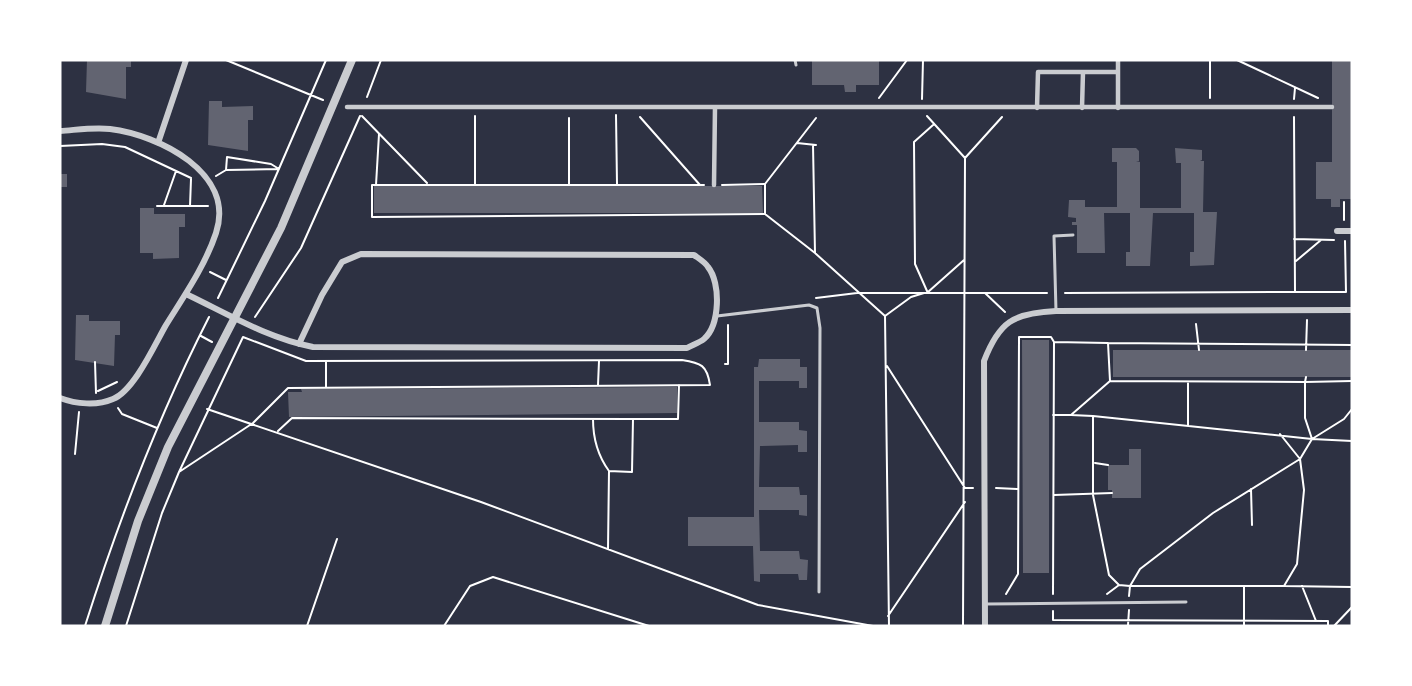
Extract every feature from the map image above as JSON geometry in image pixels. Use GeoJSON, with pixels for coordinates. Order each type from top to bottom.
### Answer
{"type":"FeatureCollection","features":[{"type":"Feature","properties":{"kind":"street"},"geometry":{"type":"LineString","coordinates":[[158,143],[186,60]]}},
{"type":"Feature","properties":{"kind":"street"},"geometry":{"type":"LineString","coordinates":[[105,626],[138,521],[168,447],[281,228],[352,60]]}},
{"type":"Feature","properties":{"kind":"street"},"geometry":{"type":"LineString","coordinates":[[1118,60],[1118,108]]}},
{"type":"Feature","properties":{"kind":"street"},"geometry":{"type":"LineString","coordinates":[[1037,108],[1038,72],[1118,72]]}},
{"type":"Feature","properties":{"kind":"street"},"geometry":{"type":"LineString","coordinates":[[1082,108],[1083,72]]}},
{"type":"Feature","properties":{"kind":"street"},"geometry":{"type":"LineString","coordinates":[[714,185],[715,106]]}},
{"type":"Feature","properties":{"kind":"street"},"geometry":{"type":"LineString","coordinates":[[347,107],[1331,107]]}},
{"type":"Feature","properties":{"kind":"street"},"geometry":{"type":"LineString","coordinates":[[60,131],[109,129],[158,143],[184,157],[203,173],[218,197],[217,233],[186,294],[144,363],[123,391],[114,399],[83,404],[60,398]]}},
{"type":"Feature","properties":{"kind":"street"},"geometry":{"type":"LineString","coordinates":[[1337,231],[1352,231]]}},
{"type":"Feature","properties":{"kind":"street"},"geometry":{"type":"LineString","coordinates":[[186,294],[280,340],[313,347],[687,348],[704,339],[712,328],[715,316],[715,280],[708,267],[694,255],[361,254],[342,262],[322,294],[299,344]]}},
{"type":"Feature","properties":{"kind":"street"},"geometry":{"type":"LineString","coordinates":[[985,626],[984,361],[993,338],[1005,323],[1012,319],[1056,311],[1352,310]]}},
{"type":"Feature","properties":{"kind":"lane"},"geometry":{"type":"LineString","coordinates":[[1056,311],[1054,236],[1073,235]]}},
{"type":"Feature","properties":{"kind":"lane"},"geometry":{"type":"LineString","coordinates":[[715,316],[809,305],[818,308],[820,328],[819,592]]}},
{"type":"Feature","properties":{"kind":"lane"},"geometry":{"type":"LineString","coordinates":[[984,604],[1186,602]]}},
{"type":"Feature","properties":{"kind":"path"},"geometry":{"type":"LineString","coordinates":[[226,60],[329,101]]}},
{"type":"Feature","properties":{"kind":"path"},"geometry":{"type":"LineString","coordinates":[[218,298],[279,169],[326,60]]}},
{"type":"Feature","properties":{"kind":"path"},"geometry":{"type":"LineString","coordinates":[[255,317],[301,248],[363,108],[381,60]]}},
{"type":"Feature","properties":{"kind":"path"},"geometry":{"type":"LineString","coordinates":[[871,107],[908,60]]}},
{"type":"Feature","properties":{"kind":"path"},"geometry":{"type":"LineString","coordinates":[[923,60],[922,108],[933,125],[966,158]]}},
{"type":"Feature","properties":{"kind":"path"},"geometry":{"type":"LineString","coordinates":[[1210,60],[1210,107]]}},
{"type":"Feature","properties":{"kind":"path"},"geometry":{"type":"LineString","coordinates":[[1237,60],[1317,96],[1331,107]]}},
{"type":"Feature","properties":{"kind":"path"},"geometry":{"type":"LineString","coordinates":[[1295,88],[1295,292]]}},
{"type":"Feature","properties":{"kind":"path"},"geometry":{"type":"LineString","coordinates":[[765,214],[765,184],[824,106]]}},
{"type":"Feature","properties":{"kind":"path"},"geometry":{"type":"LineString","coordinates":[[569,107],[569,184]]}},
{"type":"Feature","properties":{"kind":"path"},"geometry":{"type":"LineString","coordinates":[[616,107],[616,184]]}},
{"type":"Feature","properties":{"kind":"path"},"geometry":{"type":"LineString","coordinates":[[631,107],[700,185]]}},
{"type":"Feature","properties":{"kind":"path"},"geometry":{"type":"LineString","coordinates":[[475,108],[475,185]]}},
{"type":"Feature","properties":{"kind":"path"},"geometry":{"type":"LineString","coordinates":[[963,626],[966,158],[1010,108]]}},
{"type":"Feature","properties":{"kind":"path"},"geometry":{"type":"LineString","coordinates":[[360,114],[428,184]]}},
{"type":"Feature","properties":{"kind":"path"},"geometry":{"type":"LineString","coordinates":[[928,292],[915,264],[913,161],[914,142],[933,125]]}},
{"type":"Feature","properties":{"kind":"path"},"geometry":{"type":"LineString","coordinates":[[376,185],[380,134]]}},
{"type":"Feature","properties":{"kind":"path"},"geometry":{"type":"LineString","coordinates":[[797,143],[814,145],[815,253]]}},
{"type":"Feature","properties":{"kind":"path"},"geometry":{"type":"LineString","coordinates":[[60,146],[102,144],[125,147],[196,180]]}},
{"type":"Feature","properties":{"kind":"path"},"geometry":{"type":"LineString","coordinates":[[226,170],[227,158],[271,164],[279,169]]}},
{"type":"Feature","properties":{"kind":"path"},"geometry":{"type":"LineString","coordinates":[[215,176],[226,170],[279,169]]}},
{"type":"Feature","properties":{"kind":"path"},"geometry":{"type":"LineString","coordinates":[[164,206],[176,171]]}},
{"type":"Feature","properties":{"kind":"path"},"geometry":{"type":"LineString","coordinates":[[190,206],[191,178]]}},
{"type":"Feature","properties":{"kind":"path"},"geometry":{"type":"LineString","coordinates":[[765,184],[372,185],[372,217],[765,214],[815,253],[885,316],[889,626]]}},
{"type":"Feature","properties":{"kind":"path"},"geometry":{"type":"LineString","coordinates":[[157,206],[209,207],[208,201]]}},
{"type":"Feature","properties":{"kind":"path"},"geometry":{"type":"LineString","coordinates":[[1344,202],[1344,221],[1352,221]]}},
{"type":"Feature","properties":{"kind":"path"},"geometry":{"type":"LineString","coordinates":[[1294,239],[1346,241],[1346,292]]}},
{"type":"Feature","properties":{"kind":"path"},"geometry":{"type":"LineString","coordinates":[[1295,262],[1321,240]]}},
{"type":"Feature","properties":{"kind":"path"},"geometry":{"type":"LineString","coordinates":[[885,316],[911,297],[928,292],[965,259]]}},
{"type":"Feature","properties":{"kind":"path"},"geometry":{"type":"LineString","coordinates":[[810,299],[857,293],[928,292],[1352,292]]}},
{"type":"Feature","properties":{"kind":"path"},"geometry":{"type":"LineString","coordinates":[[1307,292],[1307,301]]}},
{"type":"Feature","properties":{"kind":"path"},"geometry":{"type":"LineString","coordinates":[[725,364],[728,364],[728,316]]}},
{"type":"Feature","properties":{"kind":"path"},"geometry":{"type":"LineString","coordinates":[[85,626],[115,531],[157,428],[209,317]]}},
{"type":"Feature","properties":{"kind":"path"},"geometry":{"type":"LineString","coordinates":[[1305,350],[1307,318]]}},
{"type":"Feature","properties":{"kind":"path"},"geometry":{"type":"LineString","coordinates":[[1196,324],[1199,350]]}},
{"type":"Feature","properties":{"kind":"path"},"geometry":{"type":"LineString","coordinates":[[200,336],[212,342]]}},
{"type":"Feature","properties":{"kind":"path"},"geometry":{"type":"LineString","coordinates":[[126,626],[162,513],[178,472],[243,337],[306,361],[682,360],[705,366],[710,385],[288,388],[253,423],[178,472]]}},
{"type":"Feature","properties":{"kind":"path"},"geometry":{"type":"LineString","coordinates":[[1000,603],[1018,574],[1019,338],[1051,337],[1054,342],[1053,620],[1244,623],[1328,621],[1328,626]]}},
{"type":"Feature","properties":{"kind":"path"},"geometry":{"type":"LineString","coordinates":[[1054,342],[1352,345]]}},
{"type":"Feature","properties":{"kind":"path"},"geometry":{"type":"LineString","coordinates":[[1108,343],[1110,381]]}},
{"type":"Feature","properties":{"kind":"path"},"geometry":{"type":"LineString","coordinates":[[228,349],[236,353]]}},
{"type":"Feature","properties":{"kind":"path"},"geometry":{"type":"LineString","coordinates":[[326,361],[326,387]]}},
{"type":"Feature","properties":{"kind":"path"},"geometry":{"type":"LineString","coordinates":[[598,385],[599,361]]}},
{"type":"Feature","properties":{"kind":"path"},"geometry":{"type":"LineString","coordinates":[[95,362],[96,393]]}},
{"type":"Feature","properties":{"kind":"path"},"geometry":{"type":"LineString","coordinates":[[887,366],[964,488]]}},
{"type":"Feature","properties":{"kind":"path"},"geometry":{"type":"LineString","coordinates":[[1198,377],[1198,382]]}},
{"type":"Feature","properties":{"kind":"path"},"geometry":{"type":"LineString","coordinates":[[1306,377],[1305,418],[1312,439]]}},
{"type":"Feature","properties":{"kind":"path"},"geometry":{"type":"LineString","coordinates":[[89,394],[96,393],[118,381]]}},
{"type":"Feature","properties":{"kind":"path"},"geometry":{"type":"LineString","coordinates":[[1071,415],[1110,381],[1352,381]]}},
{"type":"Feature","properties":{"kind":"path"},"geometry":{"type":"LineString","coordinates":[[1188,382],[1188,425]]}},
{"type":"Feature","properties":{"kind":"path"},"geometry":{"type":"LineString","coordinates":[[277,431],[292,418],[678,419],[679,385]]}},
{"type":"Feature","properties":{"kind":"path"},"geometry":{"type":"LineString","coordinates":[[70,409],[79,411],[75,454]]}},
{"type":"Feature","properties":{"kind":"path"},"geometry":{"type":"LineString","coordinates":[[207,409],[277,431],[758,604],[873,626]]}},
{"type":"Feature","properties":{"kind":"path"},"geometry":{"type":"LineString","coordinates":[[1128,625],[1130,586],[1140,569],[1213,513],[1300,459],[1312,439],[1344,420],[1352,409]]}},
{"type":"Feature","properties":{"kind":"path"},"geometry":{"type":"LineString","coordinates":[[122,414],[157,428]]}},
{"type":"Feature","properties":{"kind":"path"},"geometry":{"type":"LineString","coordinates":[[1053,415],[1093,416],[1312,439],[1352,441]]}},
{"type":"Feature","properties":{"kind":"path"},"geometry":{"type":"LineString","coordinates":[[1093,416],[1095,463],[1093,494],[1109,575],[1119,585],[1352,587]]}},
{"type":"Feature","properties":{"kind":"path"},"geometry":{"type":"LineString","coordinates":[[593,418],[593,433],[603,462],[609,471],[608,549]]}},
{"type":"Feature","properties":{"kind":"path"},"geometry":{"type":"LineString","coordinates":[[609,471],[633,472],[633,419]]}},
{"type":"Feature","properties":{"kind":"path"},"geometry":{"type":"LineString","coordinates":[[1280,434],[1300,459],[1304,490],[1297,564],[1284,586]]}},
{"type":"Feature","properties":{"kind":"path"},"geometry":{"type":"LineString","coordinates":[[1095,463],[1108,465]]}},
{"type":"Feature","properties":{"kind":"path"},"geometry":{"type":"LineString","coordinates":[[964,488],[977,488]]}},
{"type":"Feature","properties":{"kind":"path"},"geometry":{"type":"LineString","coordinates":[[996,488],[1019,489]]}},
{"type":"Feature","properties":{"kind":"path"},"geometry":{"type":"LineString","coordinates":[[1251,489],[1252,525]]}},
{"type":"Feature","properties":{"kind":"path"},"geometry":{"type":"LineString","coordinates":[[1053,495],[1112,493]]}},
{"type":"Feature","properties":{"kind":"path"},"geometry":{"type":"LineString","coordinates":[[888,616],[965,502]]}},
{"type":"Feature","properties":{"kind":"path"},"geometry":{"type":"LineString","coordinates":[[307,626],[337,539]]}},
{"type":"Feature","properties":{"kind":"path"},"geometry":{"type":"LineString","coordinates":[[444,626],[470,586],[493,577],[649,626]]}},
{"type":"Feature","properties":{"kind":"path"},"geometry":{"type":"LineString","coordinates":[[1244,586],[1244,623]]}},
{"type":"Feature","properties":{"kind":"path"},"geometry":{"type":"LineString","coordinates":[[1302,586],[1316,621]]}},
{"type":"Feature","properties":{"kind":"path"},"geometry":{"type":"LineString","coordinates":[[1334,626],[1352,607]]}},
{"type":"Feature","properties":{"kind":"building"},"geometry":{"type":"Polygon","coordinates":[[[87,60],[131,60],[131,67],[126,67],[126,99],[86,92],[87,60]]]}},
{"type":"Feature","properties":{"kind":"building"},"geometry":{"type":"Polygon","coordinates":[[[812,60],[879,60],[879,85],[856,85],[856,92],[845,92],[844,85],[812,85],[812,60]]]}},
{"type":"Feature","properties":{"kind":"building"},"geometry":{"type":"Polygon","coordinates":[[[1332,60],[1352,60],[1352,199],[1340,199],[1340,207],[1331,207],[1331,199],[1316,199],[1316,162],[1332,162],[1332,60]]]}},
{"type":"Feature","properties":{"kind":"building"},"geometry":{"type":"Polygon","coordinates":[[[209,101],[222,101],[222,107],[253,106],[253,120],[248,120],[248,151],[208,145],[209,101]]]}},
{"type":"Feature","properties":{"kind":"building"},"geometry":{"type":"Polygon","coordinates":[[[1112,148],[1136,148],[1139,151],[1139,161],[1136,161],[1140,162],[1140,208],[1181,208],[1181,163],[1176,163],[1175,148],[1202,150],[1200,161],[1204,161],[1203,212],[1217,212],[1214,265],[1190,266],[1190,252],[1194,252],[1194,213],[1153,213],[1150,266],[1126,266],[1126,252],[1130,252],[1130,213],[1104,213],[1105,253],[1077,253],[1077,225],[1072,225],[1072,222],[1076,222],[1076,218],[1068,217],[1069,200],[1085,200],[1085,207],[1117,207],[1117,162],[1112,162],[1112,148]]]}},
{"type":"Feature","properties":{"kind":"building"},"geometry":{"type":"Polygon","coordinates":[[[60,174],[67,174],[67,187],[60,187],[60,174]]]}},
{"type":"Feature","properties":{"kind":"building"},"geometry":{"type":"Polygon","coordinates":[[[374,186],[762,186],[763,213],[374,213],[374,186]]]}},
{"type":"Feature","properties":{"kind":"building"},"geometry":{"type":"Polygon","coordinates":[[[140,208],[154,208],[154,214],[185,214],[185,227],[179,227],[179,258],[153,259],[153,253],[140,253],[140,208]]]}},
{"type":"Feature","properties":{"kind":"building"},"geometry":{"type":"Polygon","coordinates":[[[76,315],[89,315],[89,321],[120,321],[120,335],[115,335],[114,366],[75,360],[76,315]]]}},
{"type":"Feature","properties":{"kind":"building"},"geometry":{"type":"Polygon","coordinates":[[[1022,340],[1049,340],[1049,573],[1023,573],[1022,340]]]}},
{"type":"Feature","properties":{"kind":"building"},"geometry":{"type":"Polygon","coordinates":[[[1113,350],[1352,350],[1352,377],[1113,377],[1113,350]]]}},
{"type":"Feature","properties":{"kind":"building"},"geometry":{"type":"Polygon","coordinates":[[[759,359],[800,359],[800,367],[807,367],[807,388],[799,388],[799,381],[759,381],[759,422],[799,422],[799,430],[807,431],[807,452],[798,452],[798,445],[760,446],[759,487],[799,487],[800,495],[807,495],[807,516],[799,515],[799,510],[759,510],[760,551],[799,551],[800,559],[808,560],[807,580],[799,580],[798,574],[760,574],[760,582],[754,581],[753,546],[688,546],[688,517],[754,517],[754,367],[758,367],[759,359]]]}},
{"type":"Feature","properties":{"kind":"building"},"geometry":{"type":"Polygon","coordinates":[[[677,387],[677,413],[289,417],[288,392],[302,392],[301,389],[677,387]]]}},
{"type":"Feature","properties":{"kind":"building"},"geometry":{"type":"Polygon","coordinates":[[[1129,449],[1141,449],[1141,498],[1112,498],[1112,490],[1108,490],[1108,465],[1129,465],[1129,449]]]}}]}
